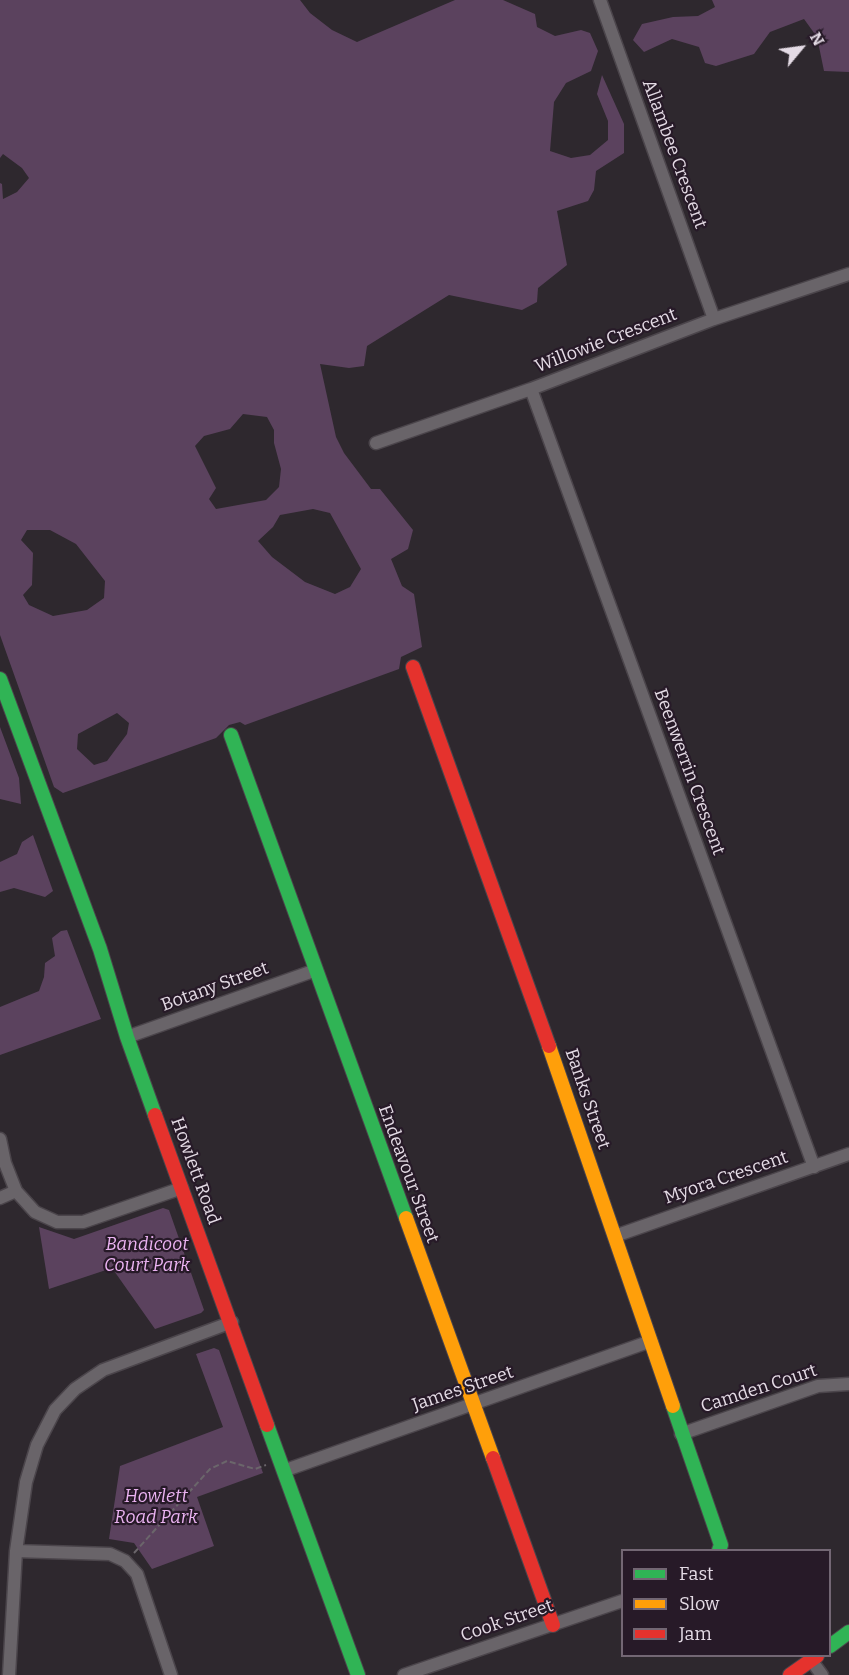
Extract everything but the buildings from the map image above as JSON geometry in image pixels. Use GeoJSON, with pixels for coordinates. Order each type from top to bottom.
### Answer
{"type":"FeatureCollection","features":[{"type":"Feature","properties":{"kind":"street","name":"Allambee Crescent"},"geometry":{"type":"LineString","coordinates":[[600,0],[714,320]]}},
{"type":"Feature","properties":{"kind":"street","name":"Willowie Crescent"},"geometry":{"type":"LineString","coordinates":[[376,444],[531,390],[714,320],[849,274]]}},
{"type":"Feature","properties":{"kind":"street","name":"Beenwerrin Crescent"},"geometry":{"type":"LineString","coordinates":[[531,390],[814,1167]]}},
{"type":"Feature","properties":{"kind":"street","name":"Banks Street"},"geometry":{"type":"LineString","coordinates":[[413,667],[615,1236],[720,1548]]}},
{"type":"Feature","properties":{"kind":"street","name":"Howlett Road"},"geometry":{"type":"LineString","coordinates":[[0,679],[100,949],[127,1037],[284,1465],[358,1675]]}},
{"type":"Feature","properties":{"kind":"street","name":"Endeavour Street"},"geometry":{"type":"LineString","coordinates":[[231,735],[553,1625]]}},
{"type":"Feature","properties":{"kind":"street","name":"Botany Street"},"geometry":{"type":"LineString","coordinates":[[127,1037],[316,970]]}},
{"type":"Feature","properties":{"kind":"street"},"geometry":{"type":"LineString","coordinates":[[1,1147],[16,1191],[35,1212],[57,1222],[83,1222],[182,1188]]}},
{"type":"Feature","properties":{"kind":"street","name":"Myora Crescent"},"geometry":{"type":"LineString","coordinates":[[615,1236],[849,1154]]}},
{"type":"Feature","properties":{"kind":"street"},"geometry":{"type":"LineString","coordinates":[[0,1198],[16,1191]]}},
{"type":"Feature","properties":{"kind":"street"},"geometry":{"type":"LineString","coordinates":[[9,1675],[16,1551],[27,1482],[37,1445],[55,1410],[75,1389],[103,1370],[232,1322]]}},
{"type":"Feature","properties":{"kind":"street","name":"James Street"},"geometry":{"type":"LineString","coordinates":[[284,1465],[472,1405],[651,1341]]}},
{"type":"Feature","properties":{"kind":"street","name":"Camden Court"},"geometry":{"type":"LineString","coordinates":[[681,1434],[818,1386],[849,1384]]}},
{"type":"Feature","properties":{"kind":"street"},"geometry":{"type":"LineString","coordinates":[[16,1551],[110,1554],[125,1562],[137,1574],[171,1675]]}},
{"type":"Feature","properties":{"kind":"street","name":"Cook Street"},"geometry":{"type":"LineString","coordinates":[[404,1675],[621,1600]]}},
{"type":"Feature","properties":{"kind":"street"},"geometry":{"type":"LineString","coordinates":[[831,1645],[849,1632]]}},
{"type":"Feature","properties":{"kind":"street"},"geometry":{"type":"LineString","coordinates":[[790,1675],[814,1658],[822,1675]]}},
{"type":"Feature","properties":{"kind":"path"},"geometry":{"type":"LineString","coordinates":[[125,1562],[154,1533],[197,1481],[218,1463],[227,1461],[255,1469],[284,1465]]}},
{"type":"Feature","properties":{"kind":"green space"},"geometry":{"type":"Polygon","coordinates":[[[0,0],[300,0],[310,13],[332,30],[357,42],[455,0],[503,0],[535,14],[537,27],[555,36],[581,30],[590,33],[598,51],[591,71],[566,83],[554,102],[550,151],[571,158],[590,155],[608,140],[608,121],[597,94],[602,75],[624,124],[624,153],[596,171],[594,190],[588,201],[557,211],[567,265],[538,288],[537,302],[522,310],[449,295],[367,346],[364,366],[349,368],[320,364],[336,437],[344,453],[371,489],[380,489],[413,530],[408,549],[391,559],[402,586],[414,594],[422,647],[401,657],[399,669],[245,725],[240,722],[229,725],[216,738],[63,793],[54,787],[0,635],[0,183],[3,199],[17,192],[29,178],[22,168],[3,154],[0,158],[0,0]],[[243,414],[230,429],[204,436],[195,446],[216,488],[209,499],[216,509],[266,500],[279,487],[281,469],[274,443],[274,430],[267,417],[243,414]],[[313,509],[280,515],[273,527],[258,541],[272,557],[305,582],[335,594],[350,587],[361,569],[330,513],[313,509]],[[27,530],[21,540],[33,553],[32,585],[23,595],[29,605],[53,616],[87,610],[104,598],[105,581],[76,544],[50,530],[27,530]],[[117,713],[78,734],[77,749],[94,765],[107,761],[127,734],[129,723],[117,713]]]}},
{"type":"Feature","properties":{"kind":"green space"},"geometry":{"type":"Polygon","coordinates":[[[712,0],[849,0],[849,72],[824,71],[817,37],[804,19],[770,32],[754,54],[716,66],[705,63],[699,47],[672,39],[644,52],[633,40],[642,24],[673,17],[698,16],[715,7],[712,0]]]}},
{"type":"Feature","properties":{"kind":"green space"},"geometry":{"type":"Polygon","coordinates":[[[0,727],[19,778],[21,804],[0,799],[0,727]]]}},
{"type":"Feature","properties":{"kind":"green space"},"geometry":{"type":"Polygon","coordinates":[[[33,835],[53,891],[45,897],[14,888],[0,892],[0,862],[17,854],[22,842],[33,835]]]}},
{"type":"Feature","properties":{"kind":"green space"},"geometry":{"type":"Polygon","coordinates":[[[67,930],[101,1019],[0,1055],[0,1007],[39,991],[44,977],[45,963],[55,956],[52,938],[61,931],[67,930]]]}},
{"type":"Feature","properties":{"kind":"green space","name":"Bandicoot Court Park"},"geometry":{"type":"Polygon","coordinates":[[[163,1208],[169,1210],[204,1310],[201,1313],[155,1329],[112,1268],[49,1289],[39,1227],[74,1239],[163,1208]]]}},
{"type":"Feature","properties":{"kind":"green space","name":"Howlett Road Park"},"geometry":{"type":"Polygon","coordinates":[[[214,1348],[219,1350],[263,1473],[197,1497],[214,1546],[152,1569],[134,1543],[109,1539],[120,1466],[223,1427],[196,1354],[214,1348]]]}},
{"type":"Feature","properties":{"kind":"traffic: fast"},"geometry":{"type":"LineString","coordinates":[[0,679],[100,949],[127,1037],[155,1115]]}},
{"type":"Feature","properties":{"kind":"traffic: fast"},"geometry":{"type":"LineString","coordinates":[[231,735],[406,1218]]}},
{"type":"Feature","properties":{"kind":"traffic: fast"},"geometry":{"type":"LineString","coordinates":[[673,1406],[721,1545],[719,1549]]}},
{"type":"Feature","properties":{"kind":"traffic: fast"},"geometry":{"type":"LineString","coordinates":[[267,1425],[358,1675]]}},
{"type":"Feature","properties":{"kind":"traffic: fast"},"geometry":{"type":"LineString","coordinates":[[831,1645],[849,1632]]}},
{"type":"Feature","properties":{"kind":"traffic: slow"},"geometry":{"type":"LineString","coordinates":[[549,1046],[673,1406]]}},
{"type":"Feature","properties":{"kind":"traffic: slow"},"geometry":{"type":"LineString","coordinates":[[406,1218],[493,1458]]}},
{"type":"Feature","properties":{"kind":"traffic: jam"},"geometry":{"type":"LineString","coordinates":[[413,667],[549,1046]]}},
{"type":"Feature","properties":{"kind":"traffic: jam"},"geometry":{"type":"LineString","coordinates":[[155,1115],[267,1425]]}},
{"type":"Feature","properties":{"kind":"traffic: jam"},"geometry":{"type":"LineString","coordinates":[[493,1458],[553,1625]]}},
{"type":"Feature","properties":{"kind":"traffic: jam"},"geometry":{"type":"LineString","coordinates":[[790,1675],[816,1657]]}}]}
